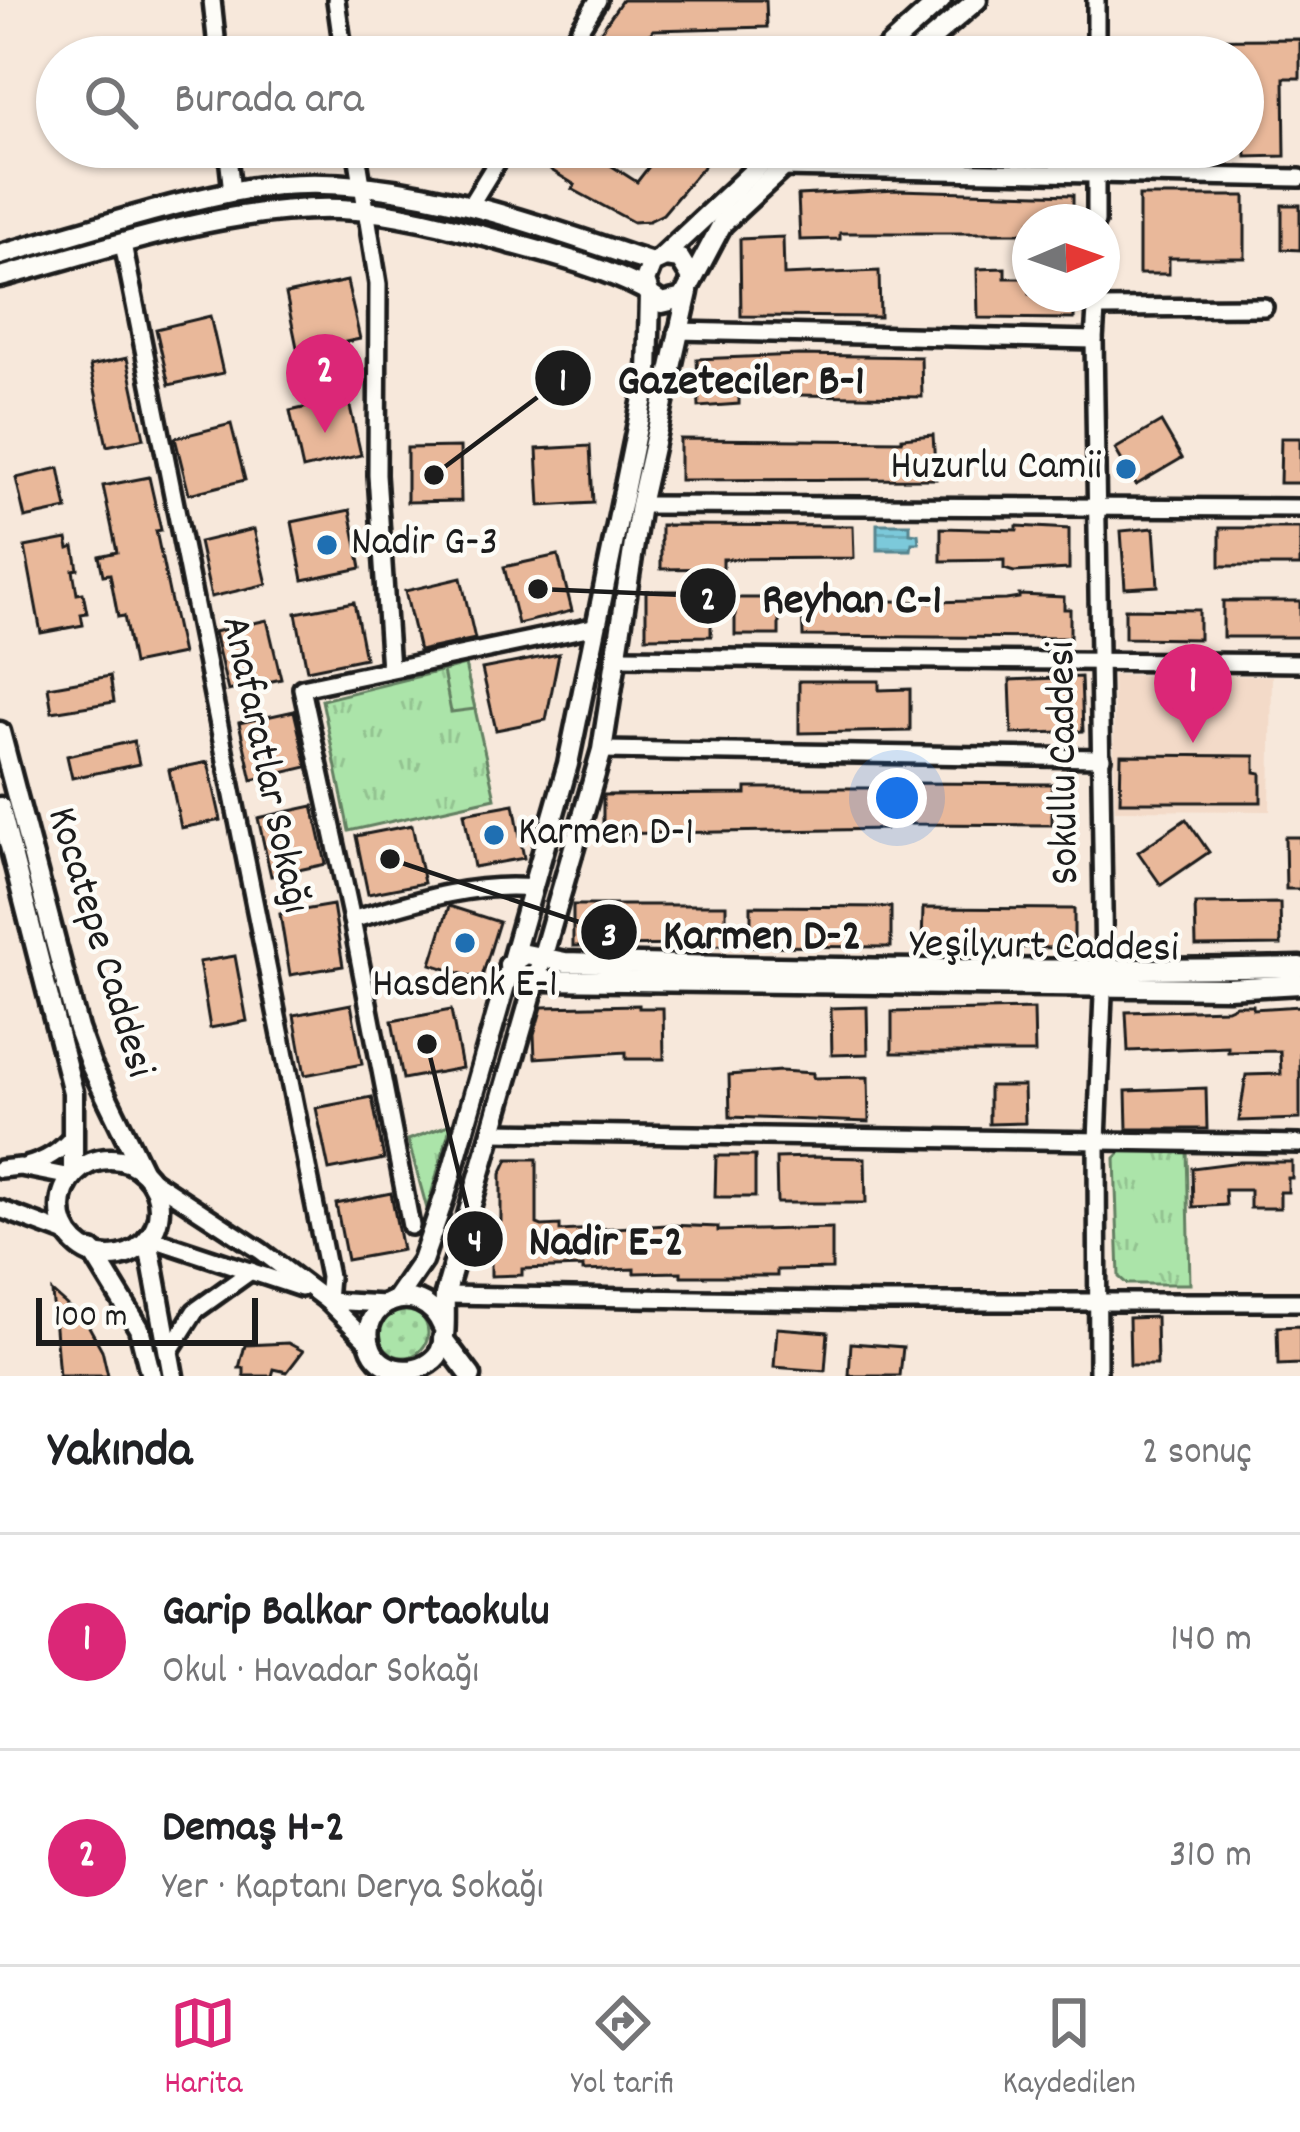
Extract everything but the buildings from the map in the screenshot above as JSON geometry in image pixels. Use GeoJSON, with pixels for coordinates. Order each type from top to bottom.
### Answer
{"type":"FeatureCollection","features":[{"type":"Feature","properties":{"kind":"main road"},"geometry":{"type":"LineString","coordinates":[[901,36],[941,0]]}},
{"type":"Feature","properties":{"kind":"main road"},"geometry":{"type":"LineString","coordinates":[[934,36],[976,0]]}},
{"type":"Feature","properties":{"kind":"main road"},"geometry":{"type":"LineString","coordinates":[[756,168],[645,274],[648,374],[568,764],[422,1261],[371,1322],[371,1349],[390,1370],[410,1375],[434,1361],[443,1333],[446,1295],[602,750],[640,505],[690,285],[722,224],[781,168]]}},
{"type":"Feature","properties":{"kind":"main road"},"geometry":{"type":"LineString","coordinates":[[0,255],[232,191],[361,185],[470,204],[657,260],[680,260],[690,285]]}},
{"type":"Feature","properties":{"kind":"main road"},"geometry":{"type":"LineString","coordinates":[[0,277],[170,229],[260,213],[365,212],[486,236],[611,271],[670,303],[690,285]]}},
{"type":"Feature","properties":{"kind":"main road","name":"Kocatepe Caddesi"},"geometry":{"type":"LineString","coordinates":[[0,731],[78,1029],[146,1174]]}},
{"type":"Feature","properties":{"kind":"main road","name":"Kocatepe Caddesi"},"geometry":{"type":"LineString","coordinates":[[0,807],[68,1066],[74,1102],[72,1176]]}},
{"type":"Feature","properties":{"kind":"main road","name":"Yeşilyurt Caddesi"},"geometry":{"type":"LineString","coordinates":[[1300,967],[1104,979],[539,980],[520,975],[509,965],[526,954],[565,962],[1104,979],[1300,984]]}},
{"type":"Feature","properties":{"kind":"main road"},"geometry":{"type":"LineString","coordinates":[[101,1161],[118,1161],[146,1174],[160,1202],[157,1227],[149,1239],[118,1256],[92,1251],[67,1234],[59,1209],[72,1176],[101,1161]]}},
{"type":"Feature","properties":{"kind":"main road"},"geometry":{"type":"LineString","coordinates":[[149,1239],[173,1376]]}},
{"type":"Feature","properties":{"kind":"main road"},"geometry":{"type":"LineString","coordinates":[[92,1251],[139,1328],[151,1376]]}},
{"type":"Feature","properties":{"kind":"main road"},"geometry":{"type":"LineString","coordinates":[[390,1302],[408,1298],[430,1306],[471,1376]]}},
{"type":"Feature","properties":{"kind":"street"},"geometry":{"type":"LineString","coordinates":[[212,0],[216,36]]}},
{"type":"Feature","properties":{"kind":"street"},"geometry":{"type":"LineString","coordinates":[[336,0],[341,36]]}},
{"type":"Feature","properties":{"kind":"street"},"geometry":{"type":"LineString","coordinates":[[575,36],[598,0]]}},
{"type":"Feature","properties":{"kind":"street"},"geometry":{"type":"LineString","coordinates":[[1096,0],[1096,36]]}},
{"type":"Feature","properties":{"kind":"street"},"geometry":{"type":"LineString","coordinates":[[229,168],[232,191]]}},
{"type":"Feature","properties":{"kind":"street"},"geometry":{"type":"LineString","coordinates":[[359,168],[378,284],[377,476],[390,669]]}},
{"type":"Feature","properties":{"kind":"street"},"geometry":{"type":"LineString","coordinates":[[470,204],[493,168]]}},
{"type":"Feature","properties":{"kind":"street"},"geometry":{"type":"LineString","coordinates":[[781,168],[1300,178]]}},
{"type":"Feature","properties":{"kind":"street"},"geometry":{"type":"LineString","coordinates":[[1096,168],[1096,204]]}},
{"type":"Feature","properties":{"kind":"street","name":"Anafaratlar Sokağı"},"geometry":{"type":"LineString","coordinates":[[123,244],[329,1277],[327,1301]]}},
{"type":"Feature","properties":{"kind":"street"},"geometry":{"type":"LineString","coordinates":[[1120,302],[1264,307]]}},
{"type":"Feature","properties":{"kind":"street","name":"Sokullu Caddesi"},"geometry":{"type":"LineString","coordinates":[[1096,312],[1104,979],[1097,1141],[1098,1376]]}},
{"type":"Feature","properties":{"kind":"street"},"geometry":{"type":"LineString","coordinates":[[677,332],[1094,340]]}},
{"type":"Feature","properties":{"kind":"street"},"geometry":{"type":"LineString","coordinates":[[640,505],[1300,508]]}},
{"type":"Feature","properties":{"kind":"street"},"geometry":{"type":"LineString","coordinates":[[411,1226],[302,688],[597,626]]}},
{"type":"Feature","properties":{"kind":"street"},"geometry":{"type":"LineString","coordinates":[[620,657],[1300,663]]}},
{"type":"Feature","properties":{"kind":"street"},"geometry":{"type":"LineString","coordinates":[[602,750],[1102,758]]}},
{"type":"Feature","properties":{"kind":"street"},"geometry":{"type":"LineString","coordinates":[[352,920],[478,888],[534,888]]}},
{"type":"Feature","properties":{"kind":"street"},"geometry":{"type":"LineString","coordinates":[[494,1132],[1300,1144]]}},
{"type":"Feature","properties":{"kind":"street"},"geometry":{"type":"LineString","coordinates":[[20,1168],[64,1148],[73,1136]]}},
{"type":"Feature","properties":{"kind":"street"},"geometry":{"type":"LineString","coordinates":[[0,1169],[72,1176]]}},
{"type":"Feature","properties":{"kind":"street"},"geometry":{"type":"LineString","coordinates":[[146,1174],[327,1301],[371,1349],[377,1376]]}},
{"type":"Feature","properties":{"kind":"street"},"geometry":{"type":"LineString","coordinates":[[0,1209],[67,1234]]}},
{"type":"Feature","properties":{"kind":"street"},"geometry":{"type":"LineString","coordinates":[[149,1239],[309,1291]]}},
{"type":"Feature","properties":{"kind":"street"},"geometry":{"type":"LineString","coordinates":[[169,1352],[195,1311],[251,1271]]}},
{"type":"Feature","properties":{"kind":"street"},"geometry":{"type":"LineString","coordinates":[[446,1295],[1300,1302]]}},
{"type":"Feature","properties":{"kind":"street"},"geometry":{"type":"LineString","coordinates":[[327,1301],[390,1302]]}},
{"type":"Feature","properties":{"kind":"shaded area"},"geometry":{"type":"Polygon","coordinates":[[[1113,675],[1272,676],[1270,811],[1115,810],[1113,675]]]}},
{"type":"Feature","properties":{"kind":"green space"},"geometry":{"type":"Polygon","coordinates":[[[465,665],[495,798],[349,831],[322,700],[465,665]]]}},
{"type":"Feature","properties":{"kind":"green space"},"geometry":{"type":"Polygon","coordinates":[[[465,665],[475,709],[451,712],[443,671],[465,665]]]}},
{"type":"Feature","properties":{"kind":"green space"},"geometry":{"type":"Polygon","coordinates":[[[451,1124],[427,1209],[408,1140],[451,1124]]]}},
{"type":"Feature","properties":{"kind":"green space"},"geometry":{"type":"Polygon","coordinates":[[[1124,1149],[1187,1149],[1190,1284],[1127,1284],[1119,1277],[1115,1158],[1124,1149]]]}},
{"type":"Feature","properties":{"kind":"green space"},"geometry":{"type":"Polygon","coordinates":[[[404,1309],[421,1316],[428,1333],[421,1350],[404,1357],[387,1350],[380,1333],[387,1316],[404,1309]]]}},
{"type":"Feature","properties":{"kind":"water"},"geometry":{"type":"Polygon","coordinates":[[[877,524],[910,524],[910,533],[918,534],[919,543],[912,543],[911,550],[877,550],[877,524]]]}},
{"type":"Feature","properties":{"kind":"place","name":"Demaş H-2"},"geometry":{"type":"Point","coordinates":[325,433]}},
{"type":"Feature","properties":{"kind":"place","name":"Huzurlu Camii"},"geometry":{"type":"Point","coordinates":[1126,469]}},
{"type":"Feature","properties":{"kind":"place","name":"Gazeteciler B-1"},"geometry":{"type":"Point","coordinates":[434,475]}},
{"type":"Feature","properties":{"kind":"place","name":"Nadir G-3"},"geometry":{"type":"Point","coordinates":[327,545]}},
{"type":"Feature","properties":{"kind":"place","name":"Reyhan C-1"},"geometry":{"type":"Point","coordinates":[538,589]}},
{"type":"Feature","properties":{"kind":"place","name":"Garip Balkar Ortaokulu"},"geometry":{"type":"Point","coordinates":[1193,743]}},
{"type":"Feature","properties":{"kind":"place","name":"Karmen D-1"},"geometry":{"type":"Point","coordinates":[494,835]}},
{"type":"Feature","properties":{"kind":"place","name":"Karmen D-2"},"geometry":{"type":"Point","coordinates":[390,859]}},
{"type":"Feature","properties":{"kind":"place","name":"Hasdenk E-1"},"geometry":{"type":"Point","coordinates":[465,943]}},
{"type":"Feature","properties":{"kind":"place","name":"Nadir E-2"},"geometry":{"type":"Point","coordinates":[427,1044]}}]}
